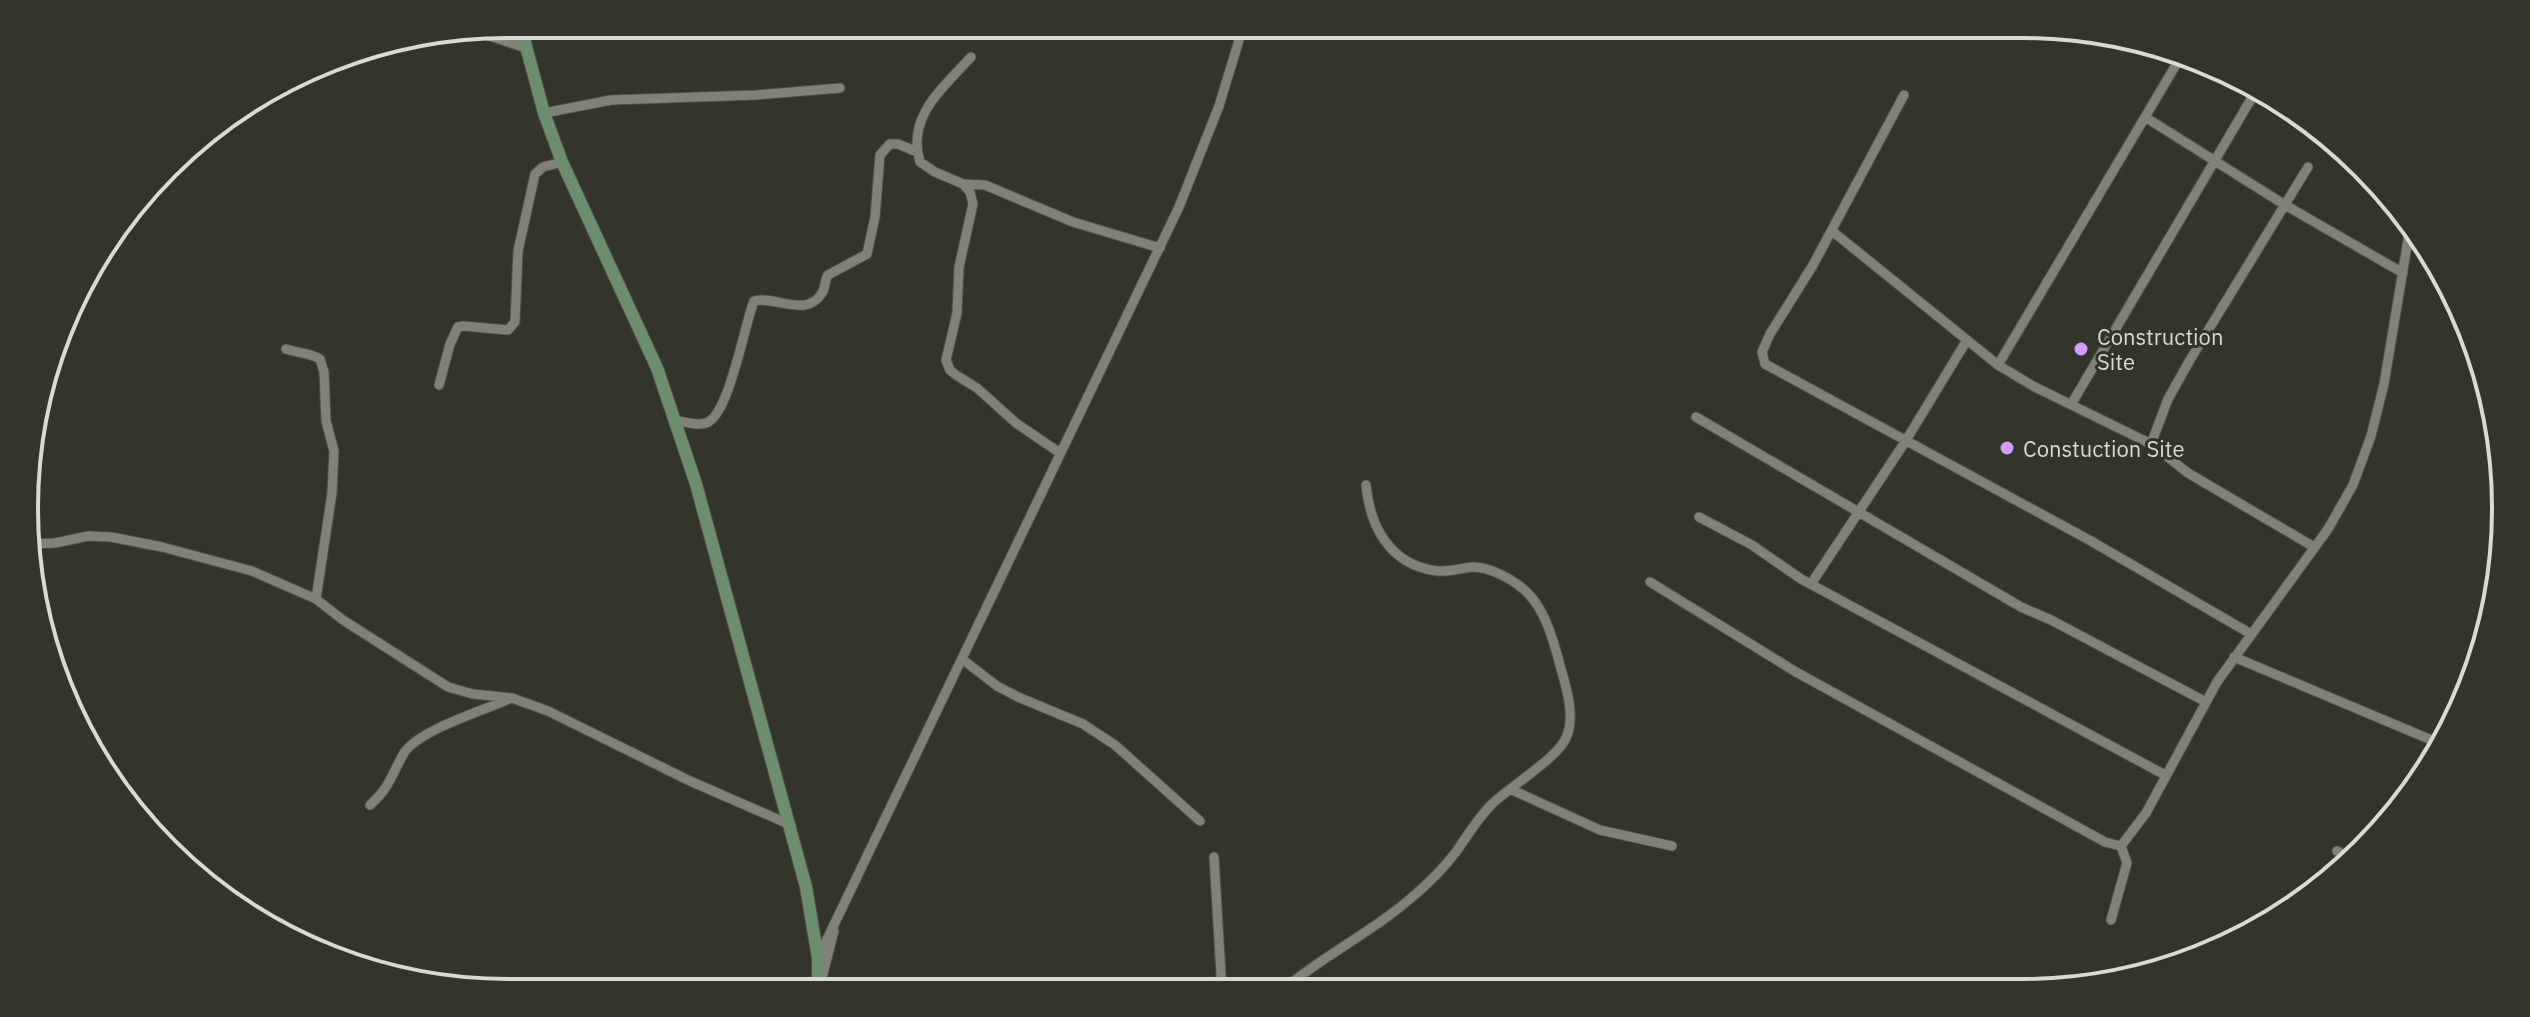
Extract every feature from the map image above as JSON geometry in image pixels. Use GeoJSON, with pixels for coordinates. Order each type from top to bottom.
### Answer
{"type":"FeatureCollection","features":[{"type":"Feature","properties":{"kind":"street"},"geometry":{"type":"LineString","coordinates":[[497,38],[526,48]]}},
{"type":"Feature","properties":{"kind":"street"},"geometry":{"type":"LineString","coordinates":[[524,38],[544,113],[562,162],[657,368],[696,484],[791,825],[806,887],[818,958],[818,979]]}},
{"type":"Feature","properties":{"kind":"street"},"geometry":{"type":"LineString","coordinates":[[818,958],[1160,248],[1210,132],[1240,38]]}},
{"type":"Feature","properties":{"kind":"street"},"geometry":{"type":"LineString","coordinates":[[971,57],[919,119],[916,131],[920,162],[963,184],[985,185],[1073,222],[1160,248]]}},
{"type":"Feature","properties":{"kind":"street"},"geometry":{"type":"LineString","coordinates":[[1998,365],[2176,64]]}},
{"type":"Feature","properties":{"kind":"street"},"geometry":{"type":"LineString","coordinates":[[544,113],[611,100],[756,95],[840,88]]}},
{"type":"Feature","properties":{"kind":"street"},"geometry":{"type":"LineString","coordinates":[[1904,95],[1832,231],[1770,334],[1762,352],[1765,364],[2091,541],[2251,634]]}},
{"type":"Feature","properties":{"kind":"street"},"geometry":{"type":"LineString","coordinates":[[2072,403],[2252,98]]}},
{"type":"Feature","properties":{"kind":"street"},"geometry":{"type":"LineString","coordinates":[[2145,117],[2285,205],[2403,273]]}},
{"type":"Feature","properties":{"kind":"street"},"geometry":{"type":"LineString","coordinates":[[675,420],[701,425],[719,414],[754,301],[811,304],[821,295],[828,275],[867,254],[875,217],[880,155],[890,144],[917,152]]}},
{"type":"Feature","properties":{"kind":"street"},"geometry":{"type":"LineString","coordinates":[[439,385],[458,327],[508,330],[515,322],[518,251],[535,174],[543,167],[562,162]]}},
{"type":"Feature","properties":{"kind":"street"},"geometry":{"type":"LineString","coordinates":[[2151,444],[2168,399],[2182,373],[2308,167]]}},
{"type":"Feature","properties":{"kind":"street"},"geometry":{"type":"LineString","coordinates":[[963,184],[970,192],[973,204],[959,267],[957,313],[946,360],[956,375],[977,388],[1016,423],[1060,453]]}},
{"type":"Feature","properties":{"kind":"street"},"geometry":{"type":"LineString","coordinates":[[1832,231],[1998,365],[2033,386],[2151,444],[2188,473],[2314,547]]}},
{"type":"Feature","properties":{"kind":"street"},"geometry":{"type":"LineString","coordinates":[[2121,846],[2146,813],[2234,657],[2347,497],[2371,436],[2384,384],[2408,240]]}},
{"type":"Feature","properties":{"kind":"street"},"geometry":{"type":"LineString","coordinates":[[1811,584],[1905,442],[1967,340]]}},
{"type":"Feature","properties":{"kind":"street"},"geometry":{"type":"LineString","coordinates":[[286,349],[301,355],[313,354],[320,359],[324,372],[326,421],[334,451],[332,493],[316,599]]}},
{"type":"Feature","properties":{"kind":"street"},"geometry":{"type":"LineString","coordinates":[[1696,417],[2021,607],[2206,702]]}},
{"type":"Feature","properties":{"kind":"street"},"geometry":{"type":"LineString","coordinates":[[1295,979],[1313,964],[1374,929],[1419,892],[1455,853],[1491,805],[1559,748],[1565,741],[1569,727],[1566,686],[1558,655],[1538,606],[1523,588],[1504,576],[1476,567],[1436,571],[1397,553],[1375,528],[1366,485]]}},
{"type":"Feature","properties":{"kind":"street"},"geometry":{"type":"LineString","coordinates":[[1699,517],[1752,545],[1811,584],[2165,775]]}},
{"type":"Feature","properties":{"kind":"street"},"geometry":{"type":"LineString","coordinates":[[39,544],[88,536],[111,537],[252,571],[316,599],[343,620],[448,687],[473,694],[512,698],[548,711],[690,781],[791,825]]}},
{"type":"Feature","properties":{"kind":"street"},"geometry":{"type":"LineString","coordinates":[[1650,582],[1796,672],[2105,842],[2121,846]]}},
{"type":"Feature","properties":{"kind":"street"},"geometry":{"type":"LineString","coordinates":[[2234,657],[2431,740]]}},
{"type":"Feature","properties":{"kind":"street"},"geometry":{"type":"LineString","coordinates":[[962,659],[997,686],[1083,724],[1115,745],[1200,821]]}},
{"type":"Feature","properties":{"kind":"street"},"geometry":{"type":"LineString","coordinates":[[370,805],[391,782],[405,753],[421,738],[435,729],[512,698]]}},
{"type":"Feature","properties":{"kind":"street"},"geometry":{"type":"LineString","coordinates":[[1510,789],[1600,830],[1672,846]]}},
{"type":"Feature","properties":{"kind":"street"},"geometry":{"type":"LineString","coordinates":[[2111,920],[2127,868],[2121,846]]}},
{"type":"Feature","properties":{"kind":"street"},"geometry":{"type":"LineString","coordinates":[[2337,851],[2341,853]]}},
{"type":"Feature","properties":{"kind":"street"},"geometry":{"type":"LineString","coordinates":[[1214,857],[1221,979]]}},
{"type":"Feature","properties":{"kind":"street"},"geometry":{"type":"LineString","coordinates":[[822,979],[835,923]]}},
{"type":"Feature","properties":{"kind":"place","name":"Construction Site"},"geometry":{"type":"Point","coordinates":[2081,349]}},
{"type":"Feature","properties":{"kind":"place","name":"Constuction Site"},"geometry":{"type":"Point","coordinates":[2007,448]}}]}
